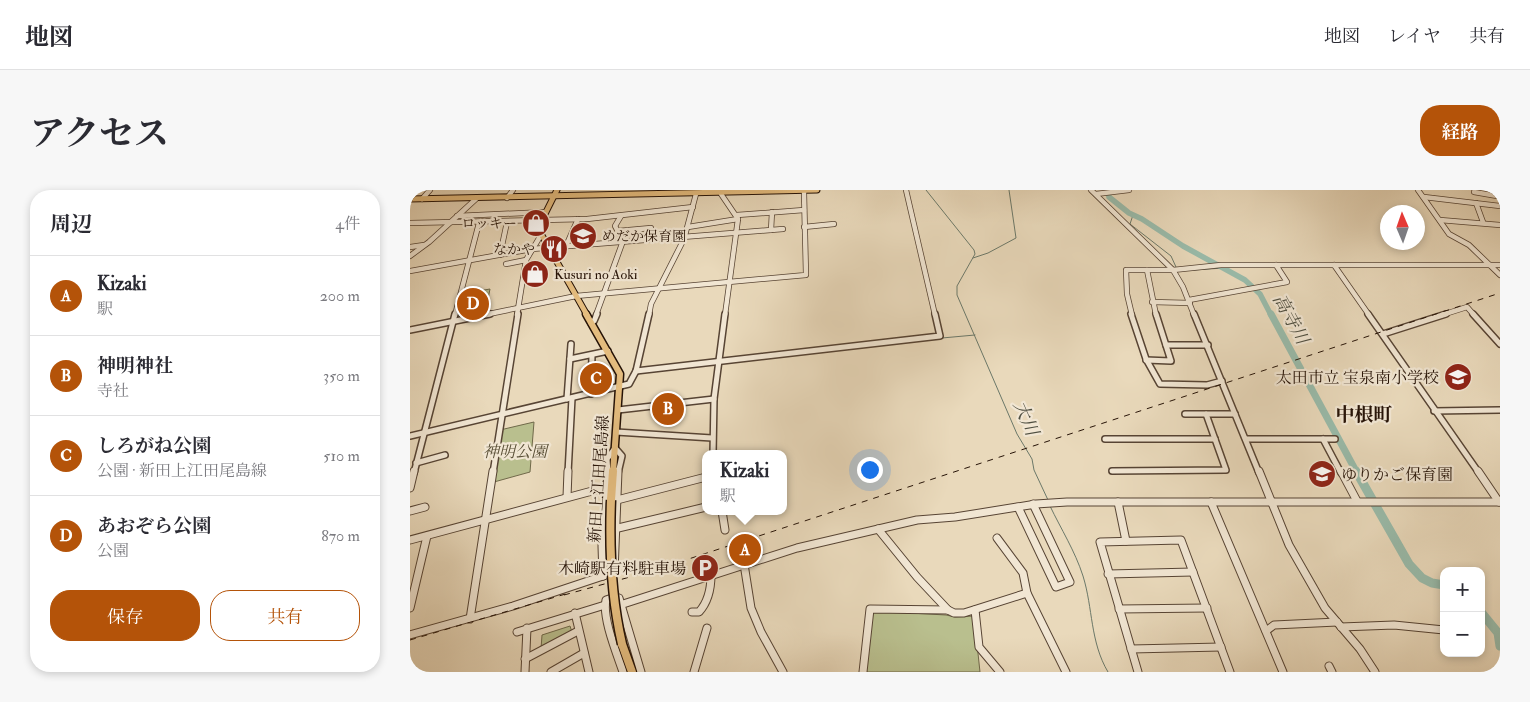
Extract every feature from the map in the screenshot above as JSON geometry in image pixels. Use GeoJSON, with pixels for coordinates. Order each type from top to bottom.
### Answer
{"type":"FeatureCollection","features":[{"type":"Feature","properties":{"kind":"main road"},"geometry":{"type":"LineString","coordinates":[[541,235],[539,228],[542,220],[558,190]]}},
{"type":"Feature","properties":{"kind":"main road"},"geometry":{"type":"LineString","coordinates":[[413,199],[600,196],[698,192],[721,194],[817,190]]}},
{"type":"Feature","properties":{"kind":"main road","name":"新田上江田尾島線"},"geometry":{"type":"LineString","coordinates":[[541,235],[620,374],[609,574],[613,607],[622,644],[632,672]]}},
{"type":"Feature","properties":{"kind":"street"},"geometry":{"type":"LineString","coordinates":[[422,199],[430,190]]}},
{"type":"Feature","properties":{"kind":"street"},"geometry":{"type":"LineString","coordinates":[[507,198],[513,190]]}},
{"type":"Feature","properties":{"kind":"street"},"geometry":{"type":"LineString","coordinates":[[600,196],[604,190]]}},
{"type":"Feature","properties":{"kind":"street"},"geometry":{"type":"LineString","coordinates":[[636,371],[940,336],[906,190]]}},
{"type":"Feature","properties":{"kind":"street"},"geometry":{"type":"LineString","coordinates":[[1094,192],[1108,193],[1129,190]]}},
{"type":"Feature","properties":{"kind":"street"},"geometry":{"type":"LineString","coordinates":[[1418,190],[1450,234],[1469,245],[1500,276]]}},
{"type":"Feature","properties":{"kind":"street"},"geometry":{"type":"LineString","coordinates":[[1474,191],[1497,196],[1495,190]]}},
{"type":"Feature","properties":{"kind":"street"},"geometry":{"type":"LineString","coordinates":[[410,330],[576,296],[806,275],[804,210],[801,191]]}},
{"type":"Feature","properties":{"kind":"street"},"geometry":{"type":"LineString","coordinates":[[1474,191],[1483,222]]}},
{"type":"Feature","properties":{"kind":"street"},"geometry":{"type":"LineString","coordinates":[[410,436],[629,384],[636,371],[648,315],[658,290],[679,253],[698,192]]}},
{"type":"Feature","properties":{"kind":"street"},"geometry":{"type":"LineString","coordinates":[[1094,192],[1172,270],[1190,301],[1289,544],[1312,587],[1368,659],[1375,672]]}},
{"type":"Feature","properties":{"kind":"street"},"geometry":{"type":"LineString","coordinates":[[713,450],[714,399],[737,217],[721,194]]}},
{"type":"Feature","properties":{"kind":"street"},"geometry":{"type":"LineString","coordinates":[[1424,197],[1500,206]]}},
{"type":"Feature","properties":{"kind":"street"},"geometry":{"type":"LineString","coordinates":[[410,256],[477,198]]}},
{"type":"Feature","properties":{"kind":"street"},"geometry":{"type":"LineString","coordinates":[[410,204],[413,199]]}},
{"type":"Feature","properties":{"kind":"street"},"geometry":{"type":"LineString","coordinates":[[410,223],[479,223],[578,219],[693,207]]}},
{"type":"Feature","properties":{"kind":"street"},"geometry":{"type":"LineString","coordinates":[[688,227],[737,217],[804,210]]}},
{"type":"Feature","properties":{"kind":"street"},"geometry":{"type":"LineString","coordinates":[[457,216],[546,212]]}},
{"type":"Feature","properties":{"kind":"street"},"geometry":{"type":"LineString","coordinates":[[771,230],[772,212]]}},
{"type":"Feature","properties":{"kind":"street"},"geometry":{"type":"LineString","coordinates":[[591,323],[594,321],[623,241],[615,226],[621,216]]}},
{"type":"Feature","properties":{"kind":"street"},"geometry":{"type":"LineString","coordinates":[[566,246],[578,219]]}},
{"type":"Feature","properties":{"kind":"street"},"geometry":{"type":"LineString","coordinates":[[1440,220],[1483,222],[1500,225]]}},
{"type":"Feature","properties":{"kind":"street"},"geometry":{"type":"LineString","coordinates":[[500,255],[507,222]]}},
{"type":"Feature","properties":{"kind":"street"},"geometry":{"type":"LineString","coordinates":[[410,488],[479,223]]}},
{"type":"Feature","properties":{"kind":"street"},"geometry":{"type":"LineString","coordinates":[[804,227],[834,224]]}},
{"type":"Feature","properties":{"kind":"street"},"geometry":{"type":"LineString","coordinates":[[1493,224],[1500,230]]}},
{"type":"Feature","properties":{"kind":"street"},"geometry":{"type":"LineString","coordinates":[[618,231],[651,228]]}},
{"type":"Feature","properties":{"kind":"street"},"geometry":{"type":"LineString","coordinates":[[410,271],[548,247],[783,229]]}},
{"type":"Feature","properties":{"kind":"street"},"geometry":{"type":"LineString","coordinates":[[470,619],[526,260],[541,235]]}},
{"type":"Feature","properties":{"kind":"street"},"geometry":{"type":"LineString","coordinates":[[410,247],[426,244]]}},
{"type":"Feature","properties":{"kind":"street"},"geometry":{"type":"LineString","coordinates":[[506,264],[526,260]]}},
{"type":"Feature","properties":{"kind":"street"},"geometry":{"type":"LineString","coordinates":[[1222,380],[1207,385],[1160,384],[1156,382],[1146,360],[1128,300],[1126,270],[1172,270],[1221,265],[1500,265]]}},
{"type":"Feature","properties":{"kind":"street"},"geometry":{"type":"LineString","coordinates":[[1152,302],[1190,301],[1287,282],[1276,265]]}},
{"type":"Feature","properties":{"kind":"street"},"geometry":{"type":"LineString","coordinates":[[1334,265],[1499,502]]}},
{"type":"Feature","properties":{"kind":"street"},"geometry":{"type":"LineString","coordinates":[[1146,360],[1171,360],[1152,302],[1147,270]]}},
{"type":"Feature","properties":{"kind":"street"},"geometry":{"type":"LineString","coordinates":[[1383,334],[1467,307],[1500,344]]}},
{"type":"Feature","properties":{"kind":"street"},"geometry":{"type":"LineString","coordinates":[[567,497],[571,344]]}},
{"type":"Feature","properties":{"kind":"street"},"geometry":{"type":"LineString","coordinates":[[1166,345],[1208,346]]}},
{"type":"Feature","properties":{"kind":"street"},"geometry":{"type":"LineString","coordinates":[[570,359],[608,351]]}},
{"type":"Feature","properties":{"kind":"street"},"geometry":{"type":"LineString","coordinates":[[591,394],[592,355]]}},
{"type":"Feature","properties":{"kind":"street"},"geometry":{"type":"LineString","coordinates":[[618,410],[714,399]]}},
{"type":"Feature","properties":{"kind":"street"},"geometry":{"type":"LineString","coordinates":[[1434,411],[1500,410]]}},
{"type":"Feature","properties":{"kind":"street"},"geometry":{"type":"LineString","coordinates":[[1186,414],[1235,414]]}},
{"type":"Feature","properties":{"kind":"street"},"geometry":{"type":"LineString","coordinates":[[1112,471],[1226,470],[1206,414]]}},
{"type":"Feature","properties":{"kind":"street"},"geometry":{"type":"LineString","coordinates":[[616,432],[712,438]]}},
{"type":"Feature","properties":{"kind":"street"},"geometry":{"type":"LineString","coordinates":[[1106,439],[1215,440]]}},
{"type":"Feature","properties":{"kind":"street"},"geometry":{"type":"LineString","coordinates":[[1246,439],[1335,439]]}},
{"type":"Feature","properties":{"kind":"street"},"geometry":{"type":"LineString","coordinates":[[1323,439],[1357,502]]}},
{"type":"Feature","properties":{"kind":"street"},"geometry":{"type":"LineString","coordinates":[[410,635],[470,619],[603,577],[615,571],[616,529],[614,500],[622,456],[615,448],[607,460],[603,532],[603,577]]}},
{"type":"Feature","properties":{"kind":"street"},"geometry":{"type":"LineString","coordinates":[[416,463],[445,456]]}},
{"type":"Feature","properties":{"kind":"street"},"geometry":{"type":"LineString","coordinates":[[614,500],[702,478]]}},
{"type":"Feature","properties":{"kind":"street"},"geometry":{"type":"LineString","coordinates":[[410,540],[607,487]]}},
{"type":"Feature","properties":{"kind":"street"},"geometry":{"type":"LineString","coordinates":[[620,605],[783,551],[917,520],[955,517],[1033,504],[1067,502],[1271,501],[1499,502]]}},
{"type":"Feature","properties":{"kind":"street"},"geometry":{"type":"LineString","coordinates":[[1118,502],[1126,541]]}},
{"type":"Feature","properties":{"kind":"street"},"geometry":{"type":"LineString","coordinates":[[1211,502],[1284,672]]}},
{"type":"Feature","properties":{"kind":"street"},"geometry":{"type":"LineString","coordinates":[[1018,506],[1056,587],[1070,582],[1033,504]]}},
{"type":"Feature","properties":{"kind":"street"},"geometry":{"type":"LineString","coordinates":[[410,511],[425,507]]}},
{"type":"Feature","properties":{"kind":"street"},"geometry":{"type":"LineString","coordinates":[[603,532],[702,508]]}},
{"type":"Feature","properties":{"kind":"street"},"geometry":{"type":"LineString","coordinates":[[723,515],[725,530]]}},
{"type":"Feature","properties":{"kind":"street"},"geometry":{"type":"LineString","coordinates":[[878,529],[917,577],[948,610],[954,613],[975,610],[978,607],[1027,593]]}},
{"type":"Feature","properties":{"kind":"street"},"geometry":{"type":"LineString","coordinates":[[410,608],[427,536]]}},
{"type":"Feature","properties":{"kind":"street"},"geometry":{"type":"LineString","coordinates":[[997,538],[1023,573],[1027,593],[1066,672]]}},
{"type":"Feature","properties":{"kind":"street"},"geometry":{"type":"LineString","coordinates":[[1138,672],[1100,542],[1181,540],[1230,672]]}},
{"type":"Feature","properties":{"kind":"street"},"geometry":{"type":"LineString","coordinates":[[744,564],[751,608],[760,632],[782,672]]}},
{"type":"Feature","properties":{"kind":"street"},"geometry":{"type":"LineString","coordinates":[[1108,574],[1193,572]]}},
{"type":"Feature","properties":{"kind":"street"},"geometry":{"type":"LineString","coordinates":[[692,612],[699,612],[704,607],[712,580],[711,575]]}},
{"type":"Feature","properties":{"kind":"street"},"geometry":{"type":"LineString","coordinates":[[623,672],[609,627],[605,605],[606,600],[617,597],[640,672]]}},
{"type":"Feature","properties":{"kind":"street"},"geometry":{"type":"LineString","coordinates":[[517,632],[605,605]]}},
{"type":"Feature","properties":{"kind":"street"},"geometry":{"type":"LineString","coordinates":[[1119,609],[1207,608]]}},
{"type":"Feature","properties":{"kind":"street"},"geometry":{"type":"LineString","coordinates":[[863,672],[870,609],[948,610]]}},
{"type":"Feature","properties":{"kind":"street"},"geometry":{"type":"LineString","coordinates":[[975,610],[979,647],[1000,672]]}},
{"type":"Feature","properties":{"kind":"street"},"geometry":{"type":"LineString","coordinates":[[575,613],[589,672]]}},
{"type":"Feature","properties":{"kind":"street"},"geometry":{"type":"LineString","coordinates":[[1266,631],[1274,625],[1339,624],[1394,625],[1440,630]]}},
{"type":"Feature","properties":{"kind":"street"},"geometry":{"type":"LineString","coordinates":[[525,672],[527,628]]}},
{"type":"Feature","properties":{"kind":"street"},"geometry":{"type":"LineString","coordinates":[[694,672],[707,628]]}},
{"type":"Feature","properties":{"kind":"street"},"geometry":{"type":"LineString","coordinates":[[525,659],[578,631]]}},
{"type":"Feature","properties":{"kind":"street"},"geometry":{"type":"LineString","coordinates":[[1131,649],[1221,647]]}},
{"type":"Feature","properties":{"kind":"street"},"geometry":{"type":"LineString","coordinates":[[551,672],[584,653]]}},
{"type":"Feature","properties":{"kind":"green space"},"geometry":{"type":"Polygon","coordinates":[[[490,289],[485,314],[455,321],[462,294],[490,289]]]}},
{"type":"Feature","properties":{"kind":"green space","name":"神明公園"},"geometry":{"type":"Polygon","coordinates":[[[534,422],[530,472],[494,482],[500,430],[534,422]]]}},
{"type":"Feature","properties":{"kind":"green space"},"geometry":{"type":"Polygon","coordinates":[[[873,611],[955,617],[974,616],[980,672],[865,672],[870,614],[873,611]]]}},
{"type":"Feature","properties":{"kind":"green space"},"geometry":{"type":"Polygon","coordinates":[[[570,626],[572,632],[541,649],[542,635],[570,626]]]}},
{"type":"Feature","properties":{"kind":"waterway","name":"大川"},"geometry":{"type":"LineString","coordinates":[[926,190],[974,250],[975,254],[957,286],[957,295],[974,335]]}},
{"type":"Feature","properties":{"kind":"waterway"},"geometry":{"type":"LineString","coordinates":[[973,258],[988,253],[1016,238],[1009,190]]}},
{"type":"Feature","properties":{"kind":"waterway","name":"高寺川"},"geometry":{"type":"LineString","coordinates":[[1108,190],[1109,197],[1129,213],[1142,219],[1183,246],[1245,280],[1260,294],[1271,315]]}},
{"type":"Feature","properties":{"kind":"waterway"},"geometry":{"type":"LineString","coordinates":[[1133,215],[1130,224],[1171,256],[1176,267]]}},
{"type":"Feature","properties":{"kind":"waterway"},"geometry":{"type":"LineString","coordinates":[[1178,271],[1224,268]]}},
{"type":"Feature","properties":{"kind":"waterway","name":"高寺川"},"geometry":{"type":"LineString","coordinates":[[1271,314],[1357,473]]}},
{"type":"Feature","properties":{"kind":"waterway"},"geometry":{"type":"LineString","coordinates":[[942,338],[974,335]]}},
{"type":"Feature","properties":{"kind":"waterway","name":"大川"},"geometry":{"type":"LineString","coordinates":[[974,335],[1017,434],[1032,459],[1034,470],[1048,500]]}},
{"type":"Feature","properties":{"kind":"waterway","name":"高寺川"},"geometry":{"type":"LineString","coordinates":[[1356,471],[1409,564],[1422,578],[1440,584]]}},
{"type":"Feature","properties":{"kind":"waterway","name":"大川"},"geometry":{"type":"LineString","coordinates":[[1050,506],[1080,567],[1098,649],[1108,672]]}},
{"type":"Feature","properties":{"kind":"waterway","name":"高寺川"},"geometry":{"type":"LineString","coordinates":[[1485,617],[1498,633],[1500,646]]}},
{"type":"Feature","properties":{"kind":"railway"},"geometry":{"type":"LineString","coordinates":[[564,595],[652,571],[1500,293]]}},
{"type":"Feature","properties":{"kind":"railway"},"geometry":{"type":"LineString","coordinates":[[410,640],[569,593]]}},
{"type":"Feature","properties":{"kind":"place","name":"ロッキー"},"geometry":{"type":"Point","coordinates":[536,223]}},
{"type":"Feature","properties":{"kind":"place","name":"めだか保育園"},"geometry":{"type":"Point","coordinates":[583,236]}},
{"type":"Feature","properties":{"kind":"place","name":"なかや"},"geometry":{"type":"Point","coordinates":[554,249]}},
{"type":"Feature","properties":{"kind":"place","name":"Kusuri no Aoki"},"geometry":{"type":"Point","coordinates":[535,274]}},
{"type":"Feature","properties":{"kind":"place","name":"あおぞら公園"},"geometry":{"type":"Point","coordinates":[473,304]}},
{"type":"Feature","properties":{"kind":"place","name":"太田市立 宝泉南小学校"},"geometry":{"type":"Point","coordinates":[1458,377]}},
{"type":"Feature","properties":{"kind":"place","name":"しろがね公園"},"geometry":{"type":"Point","coordinates":[596,379]}},
{"type":"Feature","properties":{"kind":"place","name":"神明神社"},"geometry":{"type":"Point","coordinates":[668,409]}},
{"type":"Feature","properties":{"kind":"place","name":"ゆりかご保育園"},"geometry":{"type":"Point","coordinates":[1322,474]}},
{"type":"Feature","properties":{"kind":"place","name":"Kizaki"},"geometry":{"type":"Point","coordinates":[745,550]}},
{"type":"Feature","properties":{"kind":"place","name":"木崎駅有料駐車場"},"geometry":{"type":"Point","coordinates":[705,568]}},
{"type":"Feature","properties":{"kind":"district","name":"中根町"},"geometry":{"type":"Point","coordinates":[1364,414]}}]}
